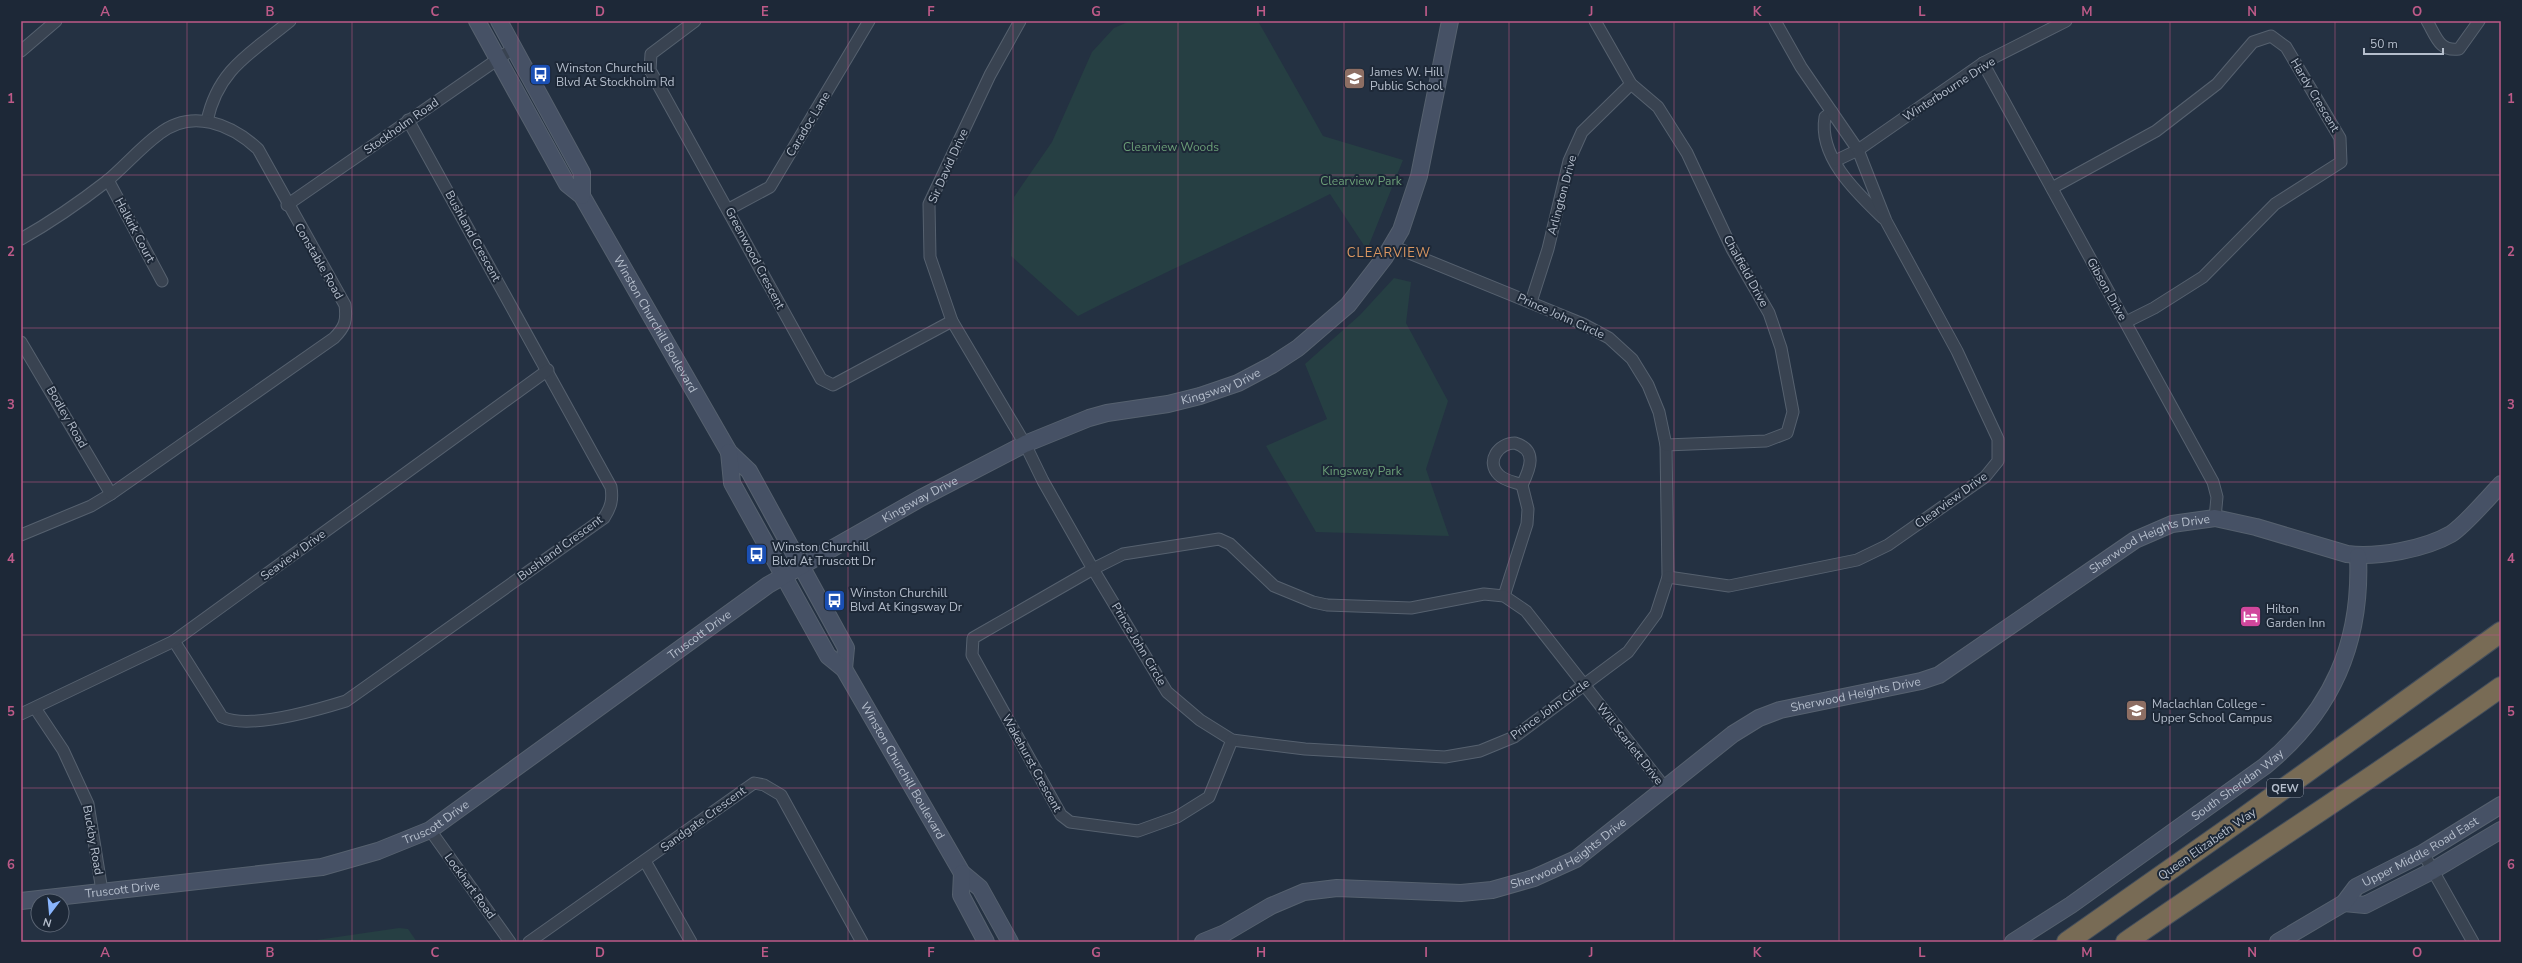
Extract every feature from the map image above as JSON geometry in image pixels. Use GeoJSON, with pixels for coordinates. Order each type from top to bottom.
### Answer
{"type":"FeatureCollection","features":[{"type":"Feature","properties":{"kind":"highway","name":"Queen Elizabeth Way"},"geometry":{"type":"LineString","coordinates":[[2067,942],[2239,821],[2501,632]]}},
{"type":"Feature","properties":{"kind":"highway"},"geometry":{"type":"LineString","coordinates":[[2413,750],[2501,687]]}},
{"type":"Feature","properties":{"kind":"highway"},"geometry":{"type":"LineString","coordinates":[[2126,942],[2218,878],[2501,694]]}},
{"type":"Feature","properties":{"kind":"street"},"geometry":{"type":"LineString","coordinates":[[21,50],[56,21]]}},
{"type":"Feature","properties":{"kind":"street"},"geometry":{"type":"LineString","coordinates":[[207,121],[210,104],[227,72],[290,21]]}},
{"type":"Feature","properties":{"kind":"street","name":"Winston Churchill Boulevard"},"geometry":{"type":"LineString","coordinates":[[477,21],[568,184],[582,196],[729,452],[749,471],[846,648],[844,669]]}},
{"type":"Feature","properties":{"kind":"street","name":"Winston Churchill Boulevard"},"geometry":{"type":"LineString","coordinates":[[499,21],[582,173],[582,196]]}},
{"type":"Feature","properties":{"kind":"street","name":"Greenwood Crescent"},"geometry":{"type":"LineString","coordinates":[[695,21],[651,54],[650,70],[729,209],[821,379],[833,385],[952,321]]}},
{"type":"Feature","properties":{"kind":"street","name":"Caradoc Lane"},"geometry":{"type":"LineString","coordinates":[[729,209],[770,187],[870,21]]}},
{"type":"Feature","properties":{"kind":"street","name":"Sir David Drive"},"geometry":{"type":"LineString","coordinates":[[1020,21],[990,75],[929,204],[930,257],[952,321],[1025,444]]}},
{"type":"Feature","properties":{"kind":"street","name":"Kingsway Drive"},"geometry":{"type":"LineString","coordinates":[[784,576],[921,498],[1025,444],[1107,413],[1168,404],[1200,396],[1238,383],[1272,365],[1298,348],[1348,305],[1392,246],[1401,230],[1419,176],[1450,21]]}},
{"type":"Feature","properties":{"kind":"street","name":"Chalfield Drive"},"geometry":{"type":"LineString","coordinates":[[1595,21],[1631,84],[1658,107],[1687,153],[1732,249],[1769,313],[1781,348],[1794,412],[1787,433],[1766,441],[1666,445]]}},
{"type":"Feature","properties":{"kind":"street","name":"Clearview Drive"},"geometry":{"type":"LineString","coordinates":[[1668,577],[1729,586],[1857,560],[1888,545],[1960,495],[1985,477],[1998,461],[1998,439],[1957,351],[1886,222],[1858,150],[1801,66],[1775,21]]}},
{"type":"Feature","properties":{"kind":"street","name":"Winterbourne Drive"},"geometry":{"type":"LineString","coordinates":[[1835,161],[1858,150],[1983,63],[2066,21]]}},
{"type":"Feature","properties":{"kind":"street"},"geometry":{"type":"LineString","coordinates":[[2427,21],[2442,47],[2449,51],[2459,49],[2479,21]]}},
{"type":"Feature","properties":{"kind":"street","name":"Hardy Crescent"},"geometry":{"type":"LineString","coordinates":[[2052,188],[2156,131],[2217,84],[2253,42],[2271,36],[2286,47],[2340,138],[2341,162],[2275,204],[2203,277],[2154,308],[2126,322]]}},
{"type":"Feature","properties":{"kind":"street","name":"Stockholm Road"},"geometry":{"type":"LineString","coordinates":[[287,205],[514,48]]}},
{"type":"Feature","properties":{"kind":"street","name":"Gibson Drive"},"geometry":{"type":"LineString","coordinates":[[1983,63],[2213,482],[2217,496],[2215,518]]}},
{"type":"Feature","properties":{"kind":"street","name":"Arlington Drive"},"geometry":{"type":"LineString","coordinates":[[1531,302],[1548,249],[1569,161],[1582,132],[1631,84]]}},
{"type":"Feature","properties":{"kind":"street","name":"Clearview Drive"},"geometry":{"type":"LineString","coordinates":[[1832,112],[1825,117],[1823,130],[1835,161],[1854,190],[1886,222]]}},
{"type":"Feature","properties":{"kind":"street","name":"Bushland Crescent"},"geometry":{"type":"LineString","coordinates":[[174,642],[222,717],[240,723],[310,712],[346,700],[604,518],[613,499],[611,487],[548,370],[408,120]]}},
{"type":"Feature","properties":{"kind":"street","name":"Constable Road"},"geometry":{"type":"LineString","coordinates":[[21,239],[69,209],[108,180],[160,133],[188,122],[207,121],[226,126],[242,135],[258,149],[287,205],[344,305],[347,319],[343,329],[334,338],[112,494],[91,506],[21,535]]}},
{"type":"Feature","properties":{"kind":"street","name":"Halkirk Court"},"geometry":{"type":"LineString","coordinates":[[108,180],[162,280]]}},
{"type":"Feature","properties":{"kind":"street","name":"Prince John Circle"},"geometry":{"type":"LineString","coordinates":[[1025,444],[1043,481],[1093,569],[1167,692],[1200,720],[1232,740],[1305,749],[1445,757],[1480,751],[1514,737],[1628,652],[1656,614],[1668,577],[1666,445],[1659,412],[1648,385],[1632,359],[1609,338],[1583,324],[1392,246]]}},
{"type":"Feature","properties":{"kind":"street","name":"Bodley Road"},"geometry":{"type":"LineString","coordinates":[[21,342],[112,494]]}},
{"type":"Feature","properties":{"kind":"street","name":"Seaview Drive"},"geometry":{"type":"LineString","coordinates":[[21,714],[174,642],[548,370]]}},
{"type":"Feature","properties":{"kind":"street","name":"Winston Churchill Boulevard"},"geometry":{"type":"LineString","coordinates":[[729,452],[732,483],[828,656],[844,669],[962,872],[980,888],[1010,942]]}},
{"type":"Feature","properties":{"kind":"street","name":"Sherwood Heights Drive"},"geometry":{"type":"LineString","coordinates":[[1203,942],[1225,933],[1272,906],[1304,892],[1338,888],[1461,893],[1492,890],[1534,878],[1576,859],[1666,789],[1733,734],[1759,718],[1780,710],[1906,685],[1939,675],[2135,540],[2172,524],[2215,518],[2256,526],[2358,556],[2404,552],[2452,534],[2501,484]]}},
{"type":"Feature","properties":{"kind":"street"},"geometry":{"type":"LineString","coordinates":[[1504,596],[1527,524],[1528,509],[1522,485]]}},
{"type":"Feature","properties":{"kind":"street","name":"Will Scarlett Drive"},"geometry":{"type":"LineString","coordinates":[[1093,569],[1124,554],[1219,539],[1230,544],[1274,586],[1313,602],[1327,605],[1411,608],[1484,594],[1504,596],[1526,611],[1666,789]]}},
{"type":"Feature","properties":{"kind":"street","name":"South Sheridan Way"},"geometry":{"type":"LineString","coordinates":[[2014,942],[2071,905],[2265,766],[2290,746],[2322,702],[2336,679],[2349,647],[2360,589],[2358,556]]}},
{"type":"Feature","properties":{"kind":"street","name":"Wakehurst Crescent"},"geometry":{"type":"LineString","coordinates":[[1093,569],[973,638],[972,655],[1061,816],[1070,822],[1138,831],[1177,817],[1209,796],[1232,740]]}},
{"type":"Feature","properties":{"kind":"street","name":"Truscott Drive"},"geometry":{"type":"LineString","coordinates":[[21,901],[322,867],[372,853],[430,830],[768,585],[784,576]]}},
{"type":"Feature","properties":{"kind":"street","name":"Buckby Road"},"geometry":{"type":"LineString","coordinates":[[35,708],[63,750],[88,804],[102,891]]}},
{"type":"Feature","properties":{"kind":"street","name":"Sandgate Crescent"},"geometry":{"type":"LineString","coordinates":[[529,942],[754,783],[764,785],[781,795],[862,942]]}},
{"type":"Feature","properties":{"kind":"street","name":"Upper Middle Road East"},"geometry":{"type":"LineString","coordinates":[[2278,942],[2344,903],[2356,887],[2423,853],[2501,805]]}},
{"type":"Feature","properties":{"kind":"street","name":"Lockhart Road"},"geometry":{"type":"LineString","coordinates":[[430,830],[510,942]]}},
{"type":"Feature","properties":{"kind":"street","name":"Upper Middle Road East"},"geometry":{"type":"LineString","coordinates":[[2344,903],[2365,905],[2432,871],[2501,830]]}},
{"type":"Feature","properties":{"kind":"street"},"geometry":{"type":"LineString","coordinates":[[2423,853],[2473,942]]}},
{"type":"Feature","properties":{"kind":"street"},"geometry":{"type":"LineString","coordinates":[[645,861],[691,942]]}},
{"type":"Feature","properties":{"kind":"street"},"geometry":{"type":"LineString","coordinates":[[962,872],[960,895],[986,942]]}},
{"type":"Feature","properties":{"kind":"green space","name":"Clearview Woods"},"geometry":{"type":"Polygon","coordinates":[[[1130,21],[1258,21],[1323,136],[1403,160],[1367,250],[1330,194],[1078,316],[1011,256],[1014,197],[1052,142],[1092,52],[1114,28],[1130,21]]]}},
{"type":"Feature","properties":{"kind":"green space","name":"Kingsway Park"},"geometry":{"type":"Polygon","coordinates":[[[1394,278],[1411,282],[1406,323],[1448,401],[1426,469],[1449,536],[1316,532],[1266,446],[1327,419],[1305,364],[1360,315],[1394,278]]]}},
{"type":"Feature","properties":{"kind":"green space"},"geometry":{"type":"Polygon","coordinates":[[[399,928],[408,929],[417,942],[303,942],[399,928]]]}},
{"type":"Feature","properties":{"kind":"place","name":"Winston Churchill Blvd At Stockholm Rd"},"geometry":{"type":"Point","coordinates":[540,75]}},
{"type":"Feature","properties":{"kind":"place","name":"James W. Hill Public School"},"geometry":{"type":"Point","coordinates":[1354,79]}},
{"type":"Feature","properties":{"kind":"place","name":"Winston Churchill Blvd At Truscott Dr"},"geometry":{"type":"Point","coordinates":[756,554]}},
{"type":"Feature","properties":{"kind":"place","name":"Winston Churchill Blvd At Kingsway Dr"},"geometry":{"type":"Point","coordinates":[834,600]}},
{"type":"Feature","properties":{"kind":"place","name":"Hilton Garden Inn"},"geometry":{"type":"Point","coordinates":[2251,616]}},
{"type":"Feature","properties":{"kind":"place","name":"Maclachlan College - Upper School Campus"},"geometry":{"type":"Point","coordinates":[2137,711]}},
{"type":"Feature","properties":{"kind":"district","name":"CLEARVIEW"},"geometry":{"type":"Point","coordinates":[1389,252]}},
{"type":"Feature","properties":{"kind":"park label","name":"Clearview Park"},"geometry":{"type":"Point","coordinates":[1361,181]}}]}
